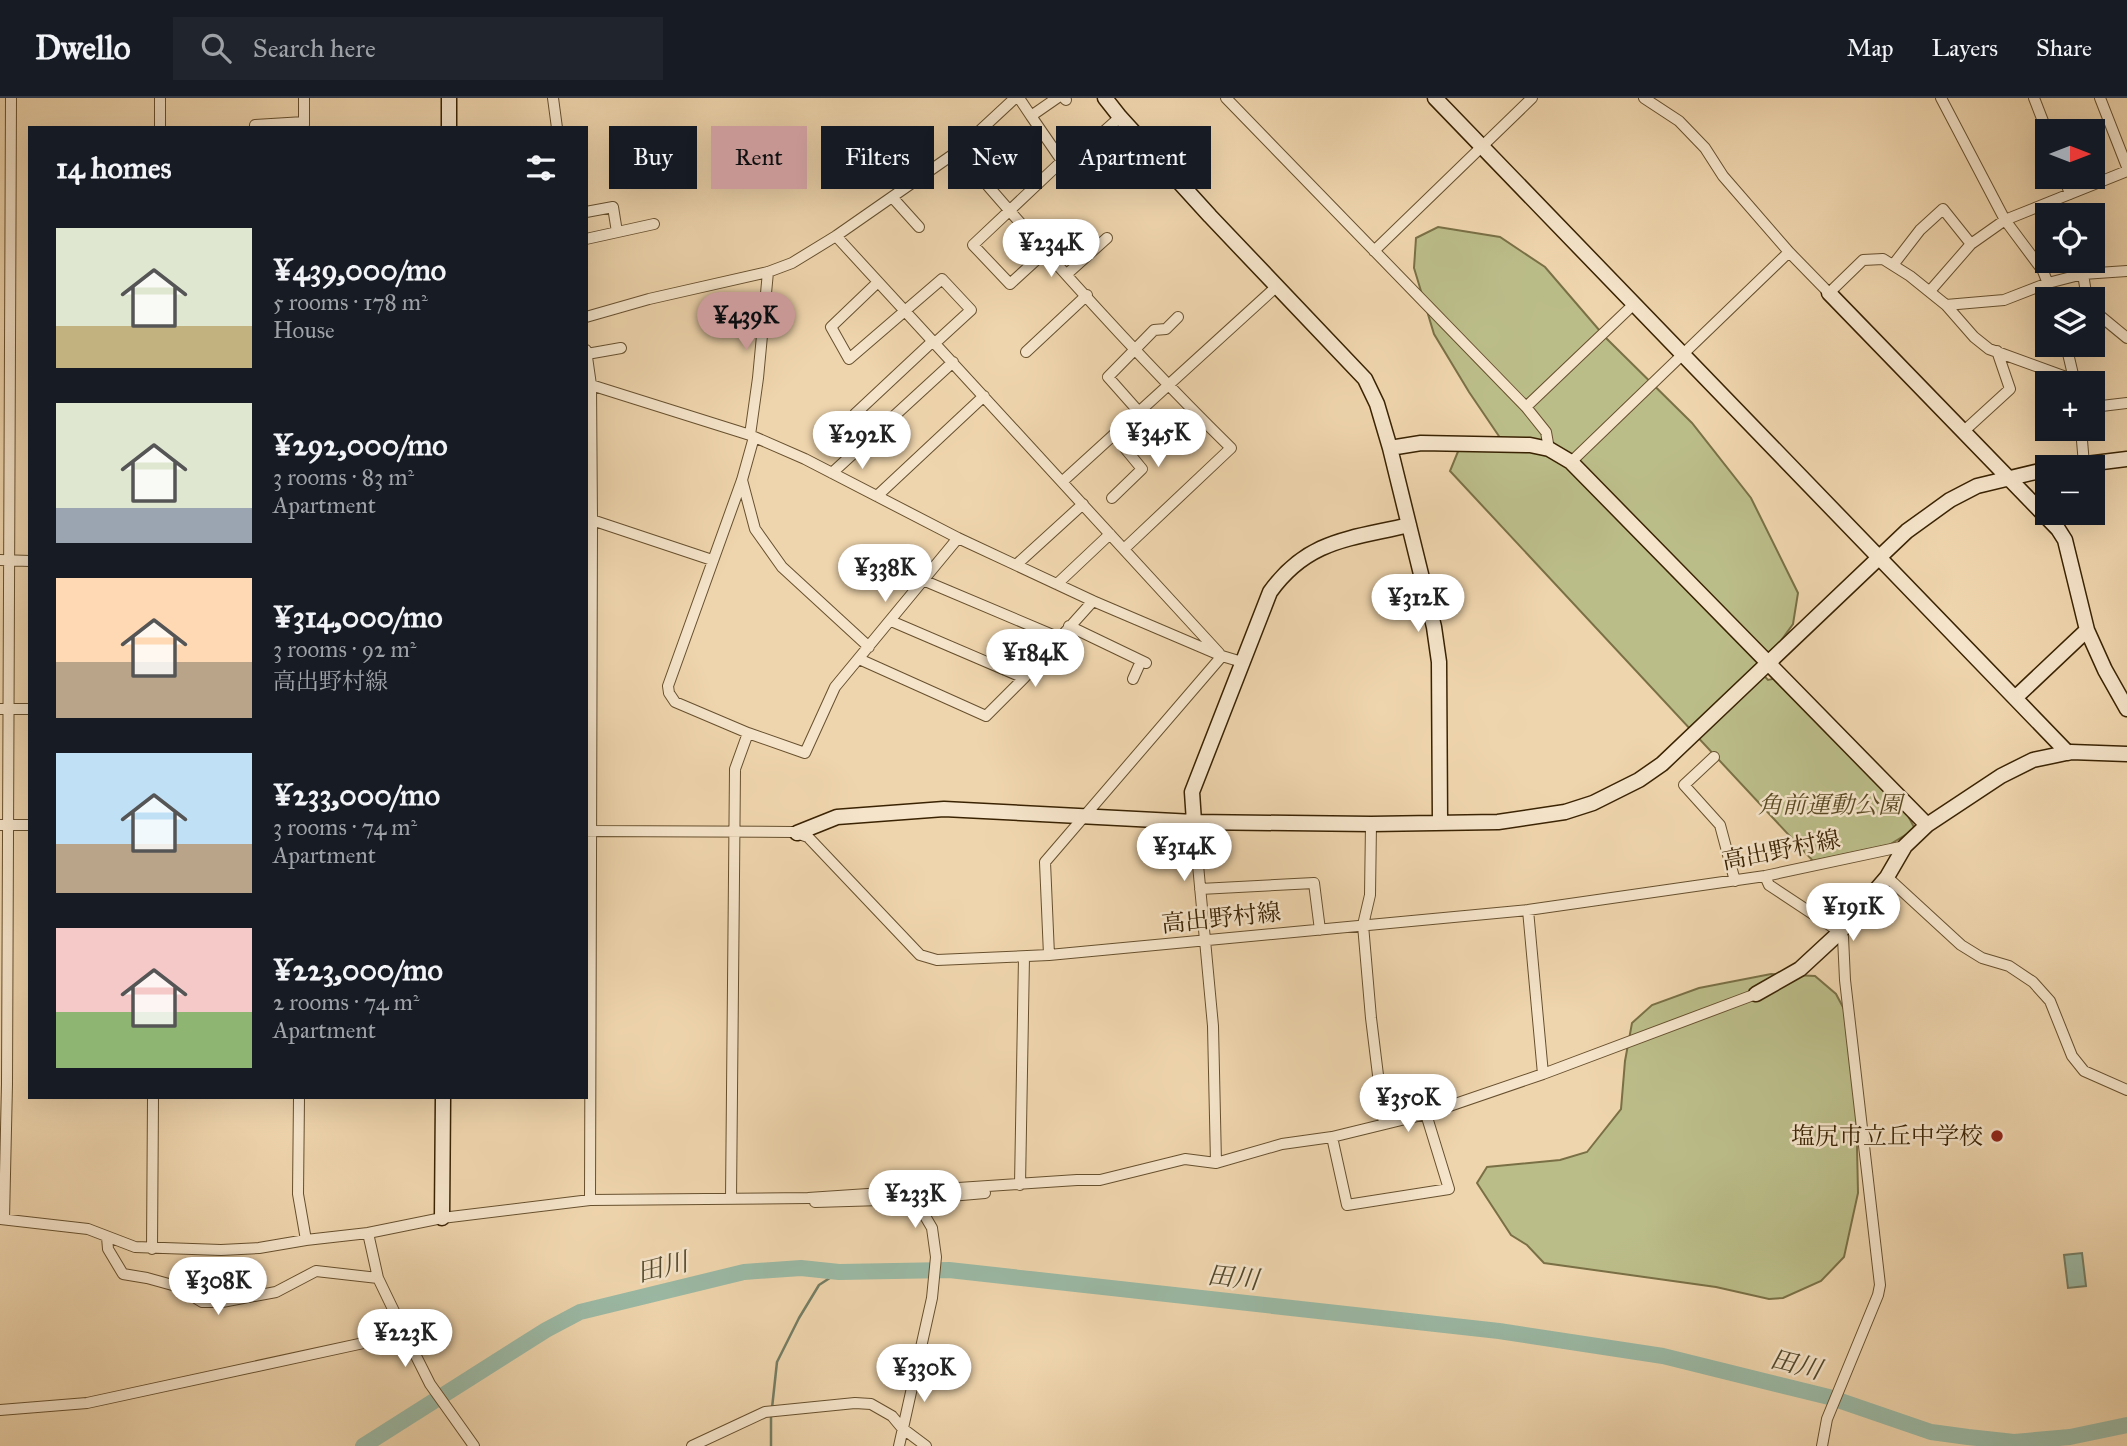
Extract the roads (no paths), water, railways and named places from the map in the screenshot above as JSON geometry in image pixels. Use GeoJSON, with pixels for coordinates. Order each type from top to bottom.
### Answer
{"type":"FeatureCollection","features":[{"type":"Feature","properties":{"kind":"street"},"geometry":{"type":"LineString","coordinates":[[11,98],[5,424],[4,825],[7,1084],[2,1219],[79,1227],[135,1247],[152,1249],[259,1248],[368,1233],[442,1218],[590,1200],[808,1198],[1100,1180],[1185,1159],[1216,1163],[1282,1144],[1332,1137],[1426,1114],[1543,1074],[1756,994],[1800,969],[1840,932],[1887,877],[1905,846],[1927,825],[2017,767],[2033,760],[2068,753],[2127,754]]}},
{"type":"Feature","properties":{"kind":"street"},"geometry":{"type":"LineString","coordinates":[[160,98],[160,126]]}},
{"type":"Feature","properties":{"kind":"street"},"geometry":{"type":"LineString","coordinates":[[255,126],[304,125],[304,98]]}},
{"type":"Feature","properties":{"kind":"street"},"geometry":{"type":"LineString","coordinates":[[449,98],[449,126]]}},
{"type":"Feature","properties":{"kind":"street"},"geometry":{"type":"LineString","coordinates":[[553,98],[557,126]]}},
{"type":"Feature","properties":{"kind":"street"},"geometry":{"type":"LineString","coordinates":[[986,126],[1017,98],[1056,152]]}},
{"type":"Feature","properties":{"kind":"street"},"geometry":{"type":"LineString","coordinates":[[1105,98],[1119,117],[1276,287],[1365,379],[1377,404],[1434,627],[1439,662],[1440,821]]}},
{"type":"Feature","properties":{"kind":"street"},"geometry":{"type":"LineString","coordinates":[[1226,98],[1526,407],[1546,432],[1549,449]]}},
{"type":"Feature","properties":{"kind":"street"},"geometry":{"type":"LineString","coordinates":[[1435,98],[2068,753]]}},
{"type":"Feature","properties":{"kind":"street"},"geometry":{"type":"LineString","coordinates":[[1374,251],[1532,98]]}},
{"type":"Feature","properties":{"kind":"street"},"geometry":{"type":"LineString","coordinates":[[1644,98],[1679,121],[1705,148],[1723,176],[1789,252],[2051,520],[2065,540],[2087,630],[2127,709]]}},
{"type":"Feature","properties":{"kind":"street"},"geometry":{"type":"LineString","coordinates":[[1941,98],[2004,220],[2043,271],[2050,287]]}},
{"type":"Feature","properties":{"kind":"street"},"geometry":{"type":"LineString","coordinates":[[2034,98],[2042,119]]}},
{"type":"Feature","properties":{"kind":"street"},"geometry":{"type":"LineString","coordinates":[[1930,291],[1971,244],[2004,220],[2127,169],[2100,98]]}},
{"type":"Feature","properties":{"kind":"street"},"geometry":{"type":"LineString","coordinates":[[1031,116],[1062,99]]}},
{"type":"Feature","properties":{"kind":"street"},"geometry":{"type":"LineString","coordinates":[[1109,126],[1119,117]]}},
{"type":"Feature","properties":{"kind":"street"},"geometry":{"type":"LineString","coordinates":[[588,316],[649,299],[768,272],[792,262],[836,236],[948,158]]}},
{"type":"Feature","properties":{"kind":"street"},"geometry":{"type":"LineString","coordinates":[[1046,251],[1010,284],[973,245],[1056,167]]}},
{"type":"Feature","properties":{"kind":"street"},"geometry":{"type":"LineString","coordinates":[[990,189],[1168,386],[1231,449],[1124,549]]}},
{"type":"Feature","properties":{"kind":"street"},"geometry":{"type":"LineString","coordinates":[[2068,189],[2070,194]]}},
{"type":"Feature","properties":{"kind":"street"},"geometry":{"type":"LineString","coordinates":[[892,197],[919,228]]}},
{"type":"Feature","properties":{"kind":"street"},"geometry":{"type":"LineString","coordinates":[[588,212],[612,207],[617,232]]}},
{"type":"Feature","properties":{"kind":"street"},"geometry":{"type":"LineString","coordinates":[[1893,265],[1920,230],[1944,209],[1971,244]]}},
{"type":"Feature","properties":{"kind":"street"},"geometry":{"type":"LineString","coordinates":[[588,239],[654,224]]}},
{"type":"Feature","properties":{"kind":"street"},"geometry":{"type":"LineString","coordinates":[[836,236],[1222,656]]}},
{"type":"Feature","properties":{"kind":"street"},"geometry":{"type":"LineString","coordinates":[[1067,274],[1107,238]]}},
{"type":"Feature","properties":{"kind":"street"},"geometry":{"type":"LineString","coordinates":[[1571,462],[1789,252]]}},
{"type":"Feature","properties":{"kind":"street"},"geometry":{"type":"LineString","coordinates":[[1829,293],[1863,260],[1883,259],[1930,291],[1989,349],[2047,371]]}},
{"type":"Feature","properties":{"kind":"street"},"geometry":{"type":"LineString","coordinates":[[1946,305],[2004,300],[2048,283],[2083,274],[2127,271]]}},
{"type":"Feature","properties":{"kind":"street"},"geometry":{"type":"LineString","coordinates":[[768,272],[752,436],[742,480],[668,686],[668,693],[675,702],[748,733],[805,752],[835,687],[925,582],[958,538]]}},
{"type":"Feature","properties":{"kind":"street"},"geometry":{"type":"LineString","coordinates":[[2083,274],[2085,287]]}},
{"type":"Feature","properties":{"kind":"street"},"geometry":{"type":"LineString","coordinates":[[875,433],[855,414],[971,310],[942,279],[849,359],[831,327],[878,282]]}},
{"type":"Feature","properties":{"kind":"street"},"geometry":{"type":"LineString","coordinates":[[1063,481],[1276,287]]}},
{"type":"Feature","properties":{"kind":"street"},"geometry":{"type":"LineString","coordinates":[[1026,352],[1087,295]]}},
{"type":"Feature","properties":{"kind":"street"},"geometry":{"type":"LineString","coordinates":[[1526,407],[1634,304]]}},
{"type":"Feature","properties":{"kind":"street"},"geometry":{"type":"LineString","coordinates":[[1139,412],[1108,377],[1154,330],[1166,329],[1178,317]]}},
{"type":"Feature","properties":{"kind":"street"},"geometry":{"type":"LineString","coordinates":[[2105,320],[2127,338]]}},
{"type":"Feature","properties":{"kind":"street"},"geometry":{"type":"LineString","coordinates":[[588,352],[621,348]]}},
{"type":"Feature","properties":{"kind":"street"},"geometry":{"type":"LineString","coordinates":[[1965,431],[2010,388],[1997,351]]}},
{"type":"Feature","properties":{"kind":"street"},"geometry":{"type":"LineString","coordinates":[[832,473],[953,362]]}},
{"type":"Feature","properties":{"kind":"street"},"geometry":{"type":"LineString","coordinates":[[588,363],[592,520],[588,831],[590,1200]]}},
{"type":"Feature","properties":{"kind":"street"},"geometry":{"type":"LineString","coordinates":[[590,385],[752,436],[1093,601],[1242,662]]}},
{"type":"Feature","properties":{"kind":"street"},"geometry":{"type":"LineString","coordinates":[[877,496],[984,396]]}},
{"type":"Feature","properties":{"kind":"street"},"geometry":{"type":"LineString","coordinates":[[2105,406],[2127,403]]}},
{"type":"Feature","properties":{"kind":"street"},"geometry":{"type":"LineString","coordinates":[[1112,498],[1142,470],[1114,435]]}},
{"type":"Feature","properties":{"kind":"street"},"geometry":{"type":"LineString","coordinates":[[1390,448],[1435,443],[1530,445],[1549,449],[1571,462],[1927,825]]}},
{"type":"Feature","properties":{"kind":"street"},"geometry":{"type":"LineString","coordinates":[[2105,461],[2127,458]]}},
{"type":"Feature","properties":{"kind":"street"},"geometry":{"type":"LineString","coordinates":[[588,831],[735,831],[797,834],[836,817],[944,809],[1194,822],[1371,824],[1499,822],[1565,811],[1593,803],[1614,793],[1662,764],[1907,531],[1950,500],[1977,486],[2035,472]]}},
{"type":"Feature","properties":{"kind":"street"},"geometry":{"type":"LineString","coordinates":[[742,480],[755,529],[782,566],[869,647]]}},
{"type":"Feature","properties":{"kind":"street"},"geometry":{"type":"LineString","coordinates":[[1016,565],[1083,505]]}},
{"type":"Feature","properties":{"kind":"street"},"geometry":{"type":"LineString","coordinates":[[592,520],[712,560]]}},
{"type":"Feature","properties":{"kind":"street"},"geometry":{"type":"LineString","coordinates":[[1216,1163],[1213,1026],[1192,792],[1270,592],[1284,571],[1327,544],[1409,525]]}},
{"type":"Feature","properties":{"kind":"street"},"geometry":{"type":"LineString","coordinates":[[1057,584],[1110,534]]}},
{"type":"Feature","properties":{"kind":"street"},"geometry":{"type":"LineString","coordinates":[[5,560],[28,561]]}},
{"type":"Feature","properties":{"kind":"street"},"geometry":{"type":"LineString","coordinates":[[925,582],[1060,638]]}},
{"type":"Feature","properties":{"kind":"street"},"geometry":{"type":"LineString","coordinates":[[859,659],[986,716],[1093,601]]}},
{"type":"Feature","properties":{"kind":"street"},"geometry":{"type":"LineString","coordinates":[[891,621],[1024,678]]}},
{"type":"Feature","properties":{"kind":"street"},"geometry":{"type":"LineString","coordinates":[[1070,626],[1144,662],[1133,679]]}},
{"type":"Feature","properties":{"kind":"street"},"geometry":{"type":"LineString","coordinates":[[2015,698],[2087,630]]}},
{"type":"Feature","properties":{"kind":"street"},"geometry":{"type":"LineString","coordinates":[[1049,956],[1045,862],[1222,656]]}},
{"type":"Feature","properties":{"kind":"street"},"geometry":{"type":"LineString","coordinates":[[4,709],[28,709]]}},
{"type":"Feature","properties":{"kind":"street"},"geometry":{"type":"LineString","coordinates":[[731,1199],[736,769],[748,733]]}},
{"type":"Feature","properties":{"kind":"street"},"geometry":{"type":"LineString","coordinates":[[1714,757],[1684,785],[1720,825],[1735,881]]}},
{"type":"Feature","properties":{"kind":"street"},"geometry":{"type":"LineString","coordinates":[[1371,824],[1370,895],[1363,925],[1384,1124]]}},
{"type":"Feature","properties":{"kind":"street"},"geometry":{"type":"LineString","coordinates":[[4,825],[28,825]]}},
{"type":"Feature","properties":{"kind":"street","name":"高出野村線"},"geometry":{"type":"LineString","coordinates":[[797,834],[808,837],[920,955],[937,960],[1049,956],[1528,909],[1765,876],[1905,846]]}},
{"type":"Feature","properties":{"kind":"street"},"geometry":{"type":"LineString","coordinates":[[1765,876],[1769,885],[1840,932],[1843,937],[1845,980],[1880,1285],[1827,1419],[1822,1446]]}},
{"type":"Feature","properties":{"kind":"street"},"geometry":{"type":"LineString","coordinates":[[1887,877],[1961,945],[1982,958],[2009,966],[2033,982],[2050,1001],[2072,1056],[2084,1070],[2127,1090]]}},
{"type":"Feature","properties":{"kind":"street"},"geometry":{"type":"LineString","coordinates":[[1200,890],[1314,883],[1320,930]]}},
{"type":"Feature","properties":{"kind":"street"},"geometry":{"type":"LineString","coordinates":[[1528,909],[1543,1074]]}},
{"type":"Feature","properties":{"kind":"street"},"geometry":{"type":"LineString","coordinates":[[1020,1185],[1024,957]]}},
{"type":"Feature","properties":{"kind":"street"},"geometry":{"type":"LineString","coordinates":[[152,1249],[153,1099]]}},
{"type":"Feature","properties":{"kind":"street"},"geometry":{"type":"LineString","coordinates":[[299,1099],[298,1194],[306,1240]]}},
{"type":"Feature","properties":{"kind":"street"},"geometry":{"type":"LineString","coordinates":[[442,1218],[443,1099]]}},
{"type":"Feature","properties":{"kind":"street"},"geometry":{"type":"LineString","coordinates":[[1332,1137],[1347,1205],[1449,1189],[1426,1114]]}},
{"type":"Feature","properties":{"kind":"street"},"geometry":{"type":"LineString","coordinates":[[808,1198],[815,1202],[915,1199],[1003,1191],[1020,1185]]}},
{"type":"Feature","properties":{"kind":"street"},"geometry":{"type":"LineString","coordinates":[[899,1446],[932,1298],[936,1257],[932,1228],[915,1199]]}},
{"type":"Feature","properties":{"kind":"street"},"geometry":{"type":"LineString","coordinates":[[368,1233],[378,1278],[405,1334],[432,1386],[474,1446]]}},
{"type":"Feature","properties":{"kind":"street"},"geometry":{"type":"LineString","coordinates":[[107,1237],[108,1249],[123,1274],[176,1286],[202,1302],[222,1302],[276,1293],[316,1271],[378,1278]]}},
{"type":"Feature","properties":{"kind":"street"},"geometry":{"type":"LineString","coordinates":[[0,1409],[88,1403],[405,1334]]}},
{"type":"Feature","properties":{"kind":"street"},"geometry":{"type":"LineString","coordinates":[[692,1446],[765,1412],[855,1403],[871,1405],[892,1416],[902,1428],[926,1446]]}},
{"type":"Feature","properties":{"kind":"waterway","name":"田川"},"geometry":{"type":"LineString","coordinates":[[363,1446],[546,1330],[580,1312],[744,1272],[801,1268],[839,1272],[949,1270],[1499,1331],[1663,1356],[1829,1397],[1931,1432],[1968,1437],[2014,1442],[2070,1437],[2127,1425]]}},
{"type":"Feature","properties":{"kind":"waterway"},"geometry":{"type":"LineString","coordinates":[[772,1408],[777,1362],[819,1285],[839,1272]]}},
{"type":"Feature","properties":{"kind":"waterway"},"geometry":{"type":"LineString","coordinates":[[771,1414],[771,1446]]}},
{"type":"Feature","properties":{"kind":"place","name":"塩尻市立丘中学校"},"geometry":{"type":"Point","coordinates":[1997,1136]}},
{"type":"Feature","properties":{"kind":"park label","name":"角前運動公園"},"geometry":{"type":"Point","coordinates":[1830,805]}}]}
